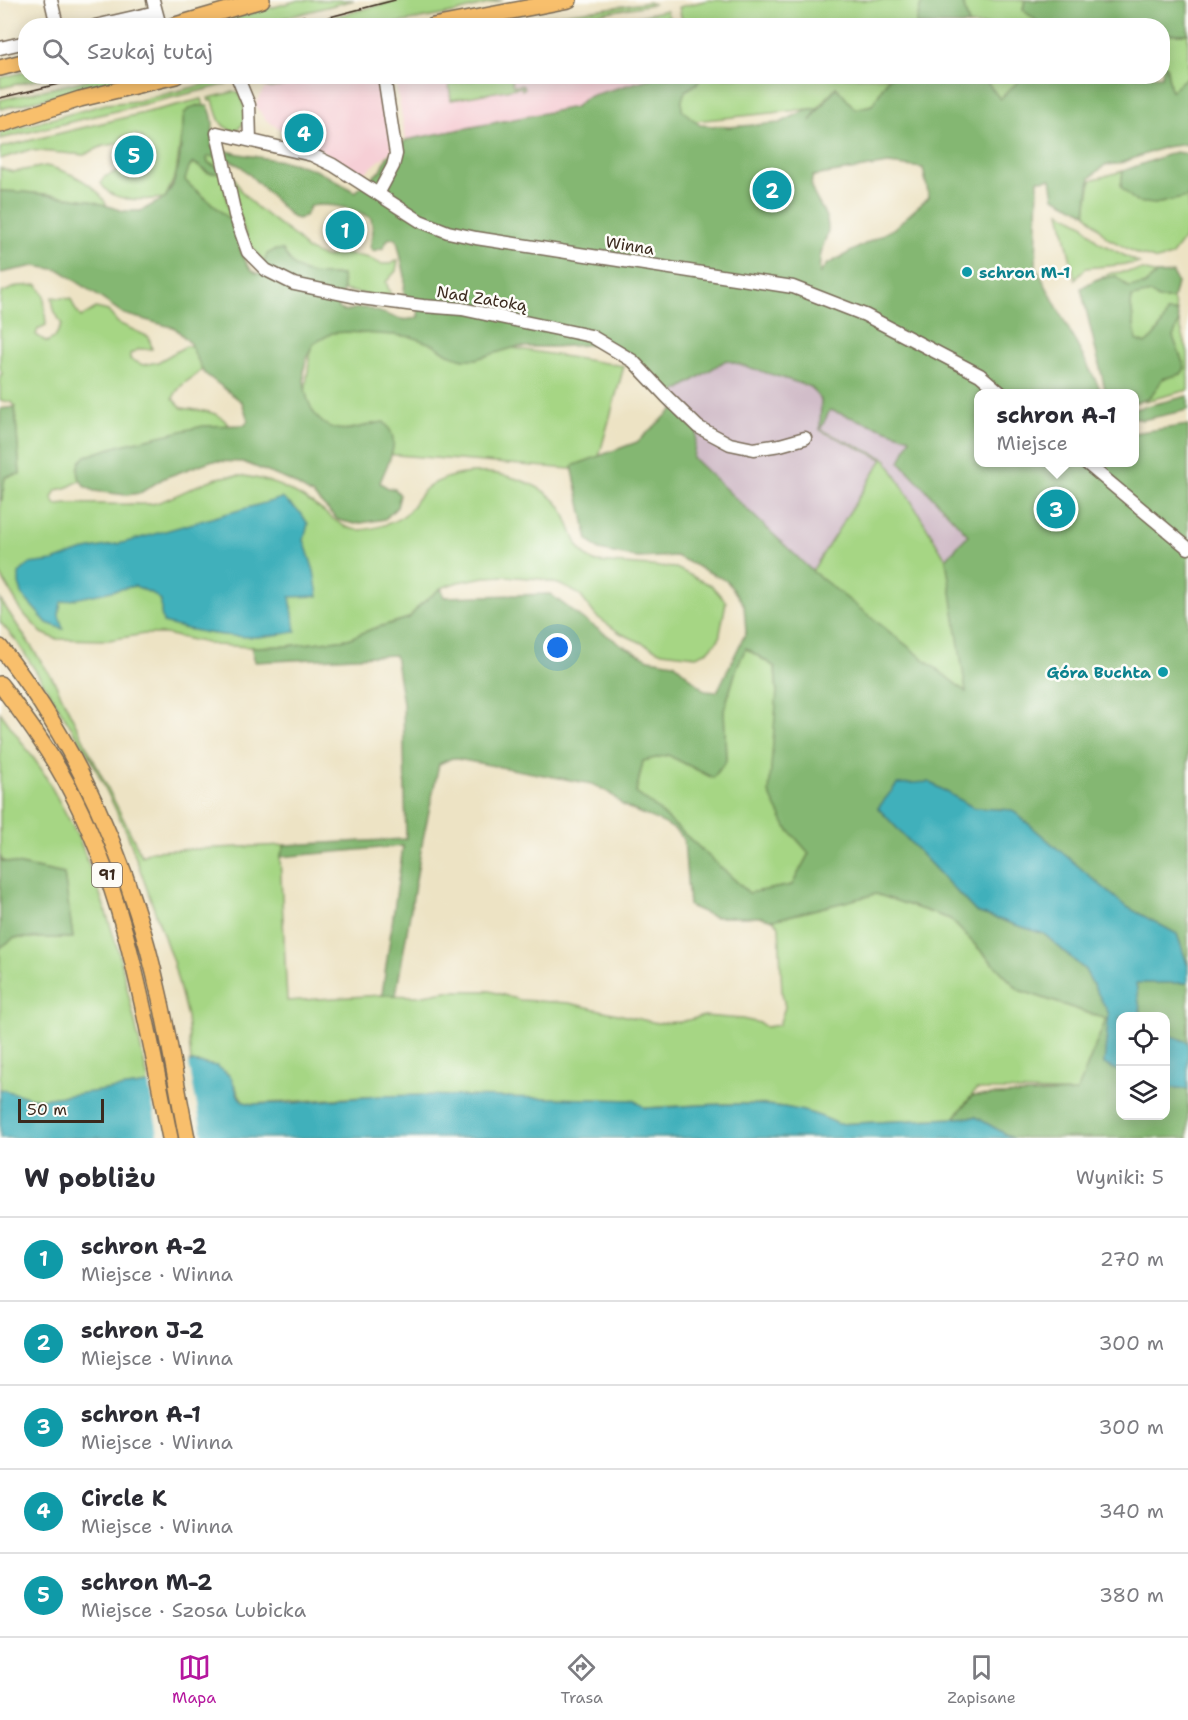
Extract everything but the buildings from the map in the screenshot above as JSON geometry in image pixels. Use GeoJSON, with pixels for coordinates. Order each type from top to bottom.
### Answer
{"type":"FeatureCollection","features":[{"type":"Feature","properties":{"kind":"main road"},"geometry":{"type":"LineString","coordinates":[[200,18],[262,0]]}},
{"type":"Feature","properties":{"kind":"main road"},"geometry":{"type":"LineString","coordinates":[[475,18],[569,0]]}},
{"type":"Feature","properties":{"kind":"main road"},"geometry":{"type":"LineString","coordinates":[[0,68],[18,63]]}},
{"type":"Feature","properties":{"kind":"main road"},"geometry":{"type":"LineString","coordinates":[[0,115],[143,84]]}},
{"type":"Feature","properties":{"kind":"main road"},"geometry":{"type":"LineString","coordinates":[[0,125],[80,99]]}},
{"type":"Feature","properties":{"kind":"main road","name":"91"},"geometry":{"type":"LineString","coordinates":[[0,647],[24,677],[81,772],[116,848],[149,953],[187,1138]]}},
{"type":"Feature","properties":{"kind":"main road","name":"91"},"geometry":{"type":"LineString","coordinates":[[0,684],[66,782],[88,826],[104,866],[135,968],[170,1138]]}},
{"type":"Feature","properties":{"kind":"street"},"geometry":{"type":"LineString","coordinates":[[51,0],[55,18]]}},
{"type":"Feature","properties":{"kind":"street"},"geometry":{"type":"LineString","coordinates":[[119,18],[154,6]]}},
{"type":"Feature","properties":{"kind":"street"},"geometry":{"type":"LineString","coordinates":[[0,48],[18,44]]}},
{"type":"Feature","properties":{"kind":"street"},"geometry":{"type":"LineString","coordinates":[[240,84],[251,118],[250,140]]}},
{"type":"Feature","properties":{"kind":"street"},"geometry":{"type":"LineString","coordinates":[[378,194],[393,166],[396,154],[385,84]]}},
{"type":"Feature","properties":{"kind":"street","name":"Winna"},"geometry":{"type":"LineString","coordinates":[[217,133],[318,157],[420,221],[448,232],[793,286],[865,315],[980,375],[997,389]]}},
{"type":"Feature","properties":{"kind":"street","name":"Nad Zatoką"},"geometry":{"type":"LineString","coordinates":[[217,133],[235,215],[248,252],[266,270],[294,284],[361,298],[462,309],[591,336],[633,361],[698,427],[730,444],[753,449],[805,438]]}},
{"type":"Feature","properties":{"kind":"street"},"geometry":{"type":"LineString","coordinates":[[1091,467],[1188,548]]}},
{"type":"Feature","properties":{"kind":"shaded area"},"geometry":{"type":"Polygon","coordinates":[[[292,84],[380,84],[392,150],[361,176],[309,143],[297,140],[266,120],[255,105],[264,89],[292,84]]]}},
{"type":"Feature","properties":{"kind":"shaded area"},"geometry":{"type":"Polygon","coordinates":[[[396,84],[631,84],[584,98],[575,107],[406,140],[396,84]]]}},
{"type":"Feature","properties":{"kind":"shaded area"},"geometry":{"type":"Polygon","coordinates":[[[726,360],[811,387],[821,400],[821,428],[830,409],[910,438],[900,463],[968,536],[946,559],[884,458],[812,571],[693,458],[667,397],[726,360]]]}},
{"type":"Feature","properties":{"kind":"green space"},"geometry":{"type":"Polygon","coordinates":[[[299,0],[354,0],[284,18],[234,18],[299,0]]]}},
{"type":"Feature","properties":{"kind":"green space"},"geometry":{"type":"Polygon","coordinates":[[[399,0],[503,0],[426,18],[330,18],[399,0]]]}},
{"type":"Feature","properties":{"kind":"green space"},"geometry":{"type":"Polygon","coordinates":[[[708,0],[927,0],[921,4],[918,18],[681,18],[679,7],[708,0]]]}},
{"type":"Feature","properties":{"kind":"green space"},"geometry":{"type":"Polygon","coordinates":[[[927,0],[962,0],[967,18],[918,18],[921,4],[927,0]]]}},
{"type":"Feature","properties":{"kind":"green space"},"geometry":{"type":"Polygon","coordinates":[[[962,0],[1025,0],[1023,10],[1033,18],[967,18],[962,0]]]}},
{"type":"Feature","properties":{"kind":"green space"},"geometry":{"type":"Polygon","coordinates":[[[1025,0],[1188,0],[1188,34],[1170,34],[1170,18],[1033,18],[1023,10],[1025,0]]]}},
{"type":"Feature","properties":{"kind":"green space"},"geometry":{"type":"Polygon","coordinates":[[[648,2],[654,4],[573,18],[539,18],[543,17],[648,2]]]}},
{"type":"Feature","properties":{"kind":"green space"},"geometry":{"type":"Polygon","coordinates":[[[666,10],[669,18],[631,18],[666,10]]]}},
{"type":"Feature","properties":{"kind":"green space"},"geometry":{"type":"Polygon","coordinates":[[[1170,34],[1188,34],[1188,76],[1171,92],[1170,34]]]}},
{"type":"Feature","properties":{"kind":"green space"},"geometry":{"type":"Polygon","coordinates":[[[18,74],[18,84],[0,88],[0,78],[18,74]]]}},
{"type":"Feature","properties":{"kind":"green space"},"geometry":{"type":"Polygon","coordinates":[[[1188,76],[1188,144],[1165,147],[1118,164],[1105,165],[1090,178],[1086,213],[1054,197],[1051,179],[1038,180],[1036,267],[1099,389],[974,389],[974,467],[1139,467],[1139,432],[1188,425],[1188,966],[1177,934],[1125,906],[1012,810],[974,808],[929,782],[878,808],[976,912],[1044,934],[1085,970],[1109,1014],[1104,1063],[1116,1070],[1116,1120],[1170,1120],[1170,1087],[1188,1089],[1188,1138],[1012,1138],[976,1117],[954,1118],[972,1096],[1077,1092],[1106,1019],[1019,990],[950,919],[876,894],[773,920],[762,917],[714,917],[689,906],[684,840],[664,823],[623,805],[609,793],[592,784],[452,758],[439,764],[423,839],[396,995],[382,995],[403,846],[280,857],[285,845],[406,839],[403,703],[395,655],[255,662],[251,647],[287,646],[348,639],[409,618],[420,605],[441,588],[444,597],[550,594],[622,645],[649,659],[674,663],[705,691],[717,692],[746,632],[744,605],[727,581],[676,556],[638,558],[599,550],[588,540],[572,466],[637,442],[678,405],[698,427],[693,458],[812,571],[966,692],[946,559],[968,535],[900,462],[910,438],[830,410],[820,430],[821,400],[811,387],[726,360],[667,397],[605,344],[516,347],[476,359],[463,359],[412,337],[393,335],[332,333],[313,344],[305,363],[304,379],[307,398],[316,415],[329,426],[338,429],[384,422],[393,437],[392,452],[380,483],[395,489],[400,495],[397,507],[385,519],[355,524],[338,520],[313,495],[290,481],[243,462],[210,461],[164,478],[140,493],[126,495],[94,491],[84,486],[79,477],[80,462],[86,456],[121,445],[203,426],[245,425],[248,420],[242,402],[204,373],[189,342],[175,328],[124,314],[60,270],[34,266],[0,273],[0,191],[89,200],[123,211],[141,211],[165,198],[173,185],[179,164],[184,114],[197,106],[208,106],[212,116],[212,147],[308,167],[355,192],[381,170],[387,157],[406,140],[575,107],[585,98],[631,84],[696,84],[685,91],[682,110],[700,125],[729,127],[780,123],[806,110],[818,108],[810,121],[836,87],[855,109],[872,105],[885,84],[988,84],[1000,99],[1016,84],[1170,84],[1171,91],[1188,76]],[[210,156],[207,158],[208,163],[219,168],[219,172],[215,173],[193,163],[189,167],[185,180],[229,219],[245,261],[254,272],[260,274],[267,254],[275,250],[283,250],[294,266],[307,273],[342,275],[343,290],[338,308],[341,310],[368,308],[397,318],[418,317],[419,308],[404,294],[405,276],[397,240],[388,239],[383,248],[373,251],[370,247],[373,232],[371,218],[356,211],[326,205],[310,206],[305,216],[298,219],[292,217],[242,167],[231,161],[210,156]],[[888,164],[813,176],[812,188],[828,225],[821,255],[820,273],[826,265],[893,229],[929,197],[923,168],[888,164]],[[746,648],[737,667],[724,710],[726,761],[713,778],[668,755],[643,761],[636,793],[656,808],[749,893],[792,885],[809,853],[786,827],[769,793],[777,691],[775,667],[746,648]]]}},
{"type":"Feature","properties":{"kind":"green space"},"geometry":{"type":"Polygon","coordinates":[[[70,84],[106,84],[0,109],[0,100],[70,84]]]}},
{"type":"Feature","properties":{"kind":"green space"},"geometry":{"type":"Polygon","coordinates":[[[207,84],[228,84],[0,139],[0,133],[106,104],[137,101],[207,84]]]}},
{"type":"Feature","properties":{"kind":"green space"},"geometry":{"type":"Polygon","coordinates":[[[268,84],[294,84],[270,88],[262,85],[268,84]]]}},
{"type":"Feature","properties":{"kind":"green space"},"geometry":{"type":"Polygon","coordinates":[[[449,84],[513,84],[513,86],[522,85],[525,88],[522,90],[521,87],[451,100],[449,84]]]}},
{"type":"Feature","properties":{"kind":"green space"},"geometry":{"type":"Polygon","coordinates":[[[665,84],[885,84],[872,105],[855,109],[836,87],[818,108],[676,123],[665,84]]]}},
{"type":"Feature","properties":{"kind":"green space"},"geometry":{"type":"Polygon","coordinates":[[[988,84],[1016,84],[1000,99],[988,84]]]}},
{"type":"Feature","properties":{"kind":"green space"},"geometry":{"type":"Polygon","coordinates":[[[238,92],[245,113],[243,123],[235,131],[222,124],[213,100],[209,101],[208,98],[238,92]]]}},
{"type":"Feature","properties":{"kind":"green space"},"geometry":{"type":"Polygon","coordinates":[[[202,99],[204,106],[197,105],[184,114],[176,174],[165,198],[138,200],[121,198],[106,190],[101,183],[104,177],[125,168],[127,179],[140,178],[147,174],[143,138],[136,135],[122,137],[122,143],[103,146],[84,155],[29,150],[0,159],[0,148],[3,147],[202,99]]]}},
{"type":"Feature","properties":{"kind":"green space"},"geometry":{"type":"Polygon","coordinates":[[[1175,152],[1188,154],[1188,197],[1155,204],[1136,202],[1121,187],[1123,171],[1175,152]]]}},
{"type":"Feature","properties":{"kind":"green space"},"geometry":{"type":"Polygon","coordinates":[[[210,156],[219,158],[231,221],[184,180],[189,166],[193,163],[208,173],[214,165],[208,163],[207,158],[210,156]]]}},
{"type":"Feature","properties":{"kind":"green space"},"geometry":{"type":"Polygon","coordinates":[[[46,166],[64,171],[90,185],[103,198],[107,206],[54,195],[0,191],[0,168],[13,172],[46,166]]]}},
{"type":"Feature","properties":{"kind":"green space"},"geometry":{"type":"Polygon","coordinates":[[[1123,171],[1121,187],[1155,204],[1188,197],[1188,225],[1184,239],[1171,256],[1157,260],[1136,253],[1107,238],[1086,213],[1091,180],[1123,171]]]}},
{"type":"Feature","properties":{"kind":"green space"},"geometry":{"type":"Polygon","coordinates":[[[230,176],[235,179],[241,191],[255,206],[297,238],[306,249],[324,257],[344,254],[365,257],[381,264],[391,264],[398,260],[396,271],[386,282],[392,299],[343,290],[342,275],[307,273],[294,266],[283,250],[265,263],[245,234],[230,176]]]}},
{"type":"Feature","properties":{"kind":"green space"},"geometry":{"type":"Polygon","coordinates":[[[1060,212],[1083,224],[1098,242],[1139,263],[1086,268],[1075,280],[1060,212]]]}},
{"type":"Feature","properties":{"kind":"green space"},"geometry":{"type":"Polygon","coordinates":[[[1143,270],[1157,274],[1143,285],[1128,287],[1116,276],[1095,280],[1112,273],[1143,270]]]}},
{"type":"Feature","properties":{"kind":"green space"},"geometry":{"type":"Polygon","coordinates":[[[1173,273],[1177,283],[1173,299],[1158,299],[1151,293],[1132,297],[1136,340],[1145,344],[1159,330],[1167,312],[1177,312],[1179,322],[1173,337],[1185,368],[1181,374],[1162,379],[1151,395],[1139,402],[1139,389],[1105,389],[1081,288],[1095,280],[1116,276],[1128,287],[1144,285],[1157,274],[1173,273]]]}},
{"type":"Feature","properties":{"kind":"green space"},"geometry":{"type":"Polygon","coordinates":[[[38,285],[44,296],[46,325],[38,329],[36,335],[47,342],[54,338],[62,325],[54,310],[52,297],[71,299],[81,317],[96,308],[108,311],[118,323],[149,337],[152,349],[139,349],[130,354],[130,359],[143,365],[158,362],[186,346],[198,346],[206,365],[180,387],[173,398],[182,408],[216,414],[227,423],[238,440],[91,475],[66,488],[56,490],[52,498],[56,505],[153,504],[215,479],[240,476],[263,480],[285,488],[341,524],[360,530],[385,525],[402,517],[427,488],[446,478],[469,473],[503,475],[533,485],[556,501],[564,513],[577,545],[588,558],[596,562],[676,568],[712,586],[726,602],[719,639],[708,651],[696,656],[662,652],[620,633],[596,616],[579,594],[561,585],[541,579],[504,576],[458,582],[441,588],[420,605],[409,618],[348,639],[287,646],[251,647],[216,645],[165,634],[144,634],[109,640],[56,639],[42,633],[22,612],[0,574],[0,500],[5,477],[20,474],[15,407],[13,403],[0,400],[1,293],[18,286],[38,285]]]}},
{"type":"Feature","properties":{"kind":"green space"},"geometry":{"type":"Polygon","coordinates":[[[1151,293],[1158,299],[1173,299],[1177,312],[1167,312],[1159,330],[1145,344],[1136,340],[1131,305],[1132,297],[1151,293]]]}},
{"type":"Feature","properties":{"kind":"green space"},"geometry":{"type":"Polygon","coordinates":[[[315,316],[624,366],[595,471],[298,447],[315,316]]]}},
{"type":"Feature","properties":{"kind":"green space"},"geometry":{"type":"Polygon","coordinates":[[[1179,322],[1188,353],[1188,390],[1145,401],[1162,379],[1181,374],[1185,368],[1173,337],[1179,322]]]}},
{"type":"Feature","properties":{"kind":"green space"},"geometry":{"type":"Polygon","coordinates":[[[1188,396],[1188,410],[1142,420],[1139,419],[1139,408],[1188,396]]]}},
{"type":"Feature","properties":{"kind":"green space"},"geometry":{"type":"Polygon","coordinates":[[[15,407],[20,474],[5,477],[2,500],[0,500],[0,409],[15,407]]]}},
{"type":"Feature","properties":{"kind":"green space"},"geometry":{"type":"Polygon","coordinates":[[[820,430],[886,459],[946,559],[967,693],[812,571],[883,459],[820,430]]]}},
{"type":"Feature","properties":{"kind":"green space"},"geometry":{"type":"Polygon","coordinates":[[[0,599],[54,681],[142,856],[152,851],[285,845],[280,857],[287,1001],[382,995],[418,996],[446,991],[490,991],[520,1000],[569,1003],[657,1023],[680,1022],[704,1016],[742,1019],[760,1023],[766,1027],[779,1025],[785,1007],[782,993],[779,926],[773,920],[876,894],[950,919],[1019,990],[1106,1019],[1077,1092],[976,1090],[954,1118],[838,1124],[792,1108],[743,1104],[645,1108],[634,1100],[434,1096],[364,1097],[252,1104],[244,1102],[229,1075],[224,1071],[214,1066],[191,1062],[187,1017],[173,962],[127,833],[90,757],[18,643],[0,622],[0,599]]]}},
{"type":"Feature","properties":{"kind":"green space"},"geometry":{"type":"Polygon","coordinates":[[[745,648],[775,667],[786,827],[809,853],[792,885],[749,893],[656,808],[636,793],[643,761],[668,755],[713,778],[726,761],[724,710],[745,648]]]}},
{"type":"Feature","properties":{"kind":"green space"},"geometry":{"type":"Polygon","coordinates":[[[0,712],[42,770],[78,836],[119,953],[149,1084],[42,1099],[0,1089],[0,948],[14,938],[73,938],[64,874],[2,861],[0,855],[0,712]]]}},
{"type":"Feature","properties":{"kind":"green space"},"geometry":{"type":"Polygon","coordinates":[[[0,855],[2,861],[64,874],[73,938],[14,938],[0,948],[0,855]]]}},
{"type":"Feature","properties":{"kind":"green space"},"geometry":{"type":"Polygon","coordinates":[[[1136,983],[1188,983],[1188,1042],[1170,1035],[1170,1012],[1140,1012],[1136,983]]]}},
{"type":"Feature","properties":{"kind":"water"},"geometry":{"type":"Polygon","coordinates":[[[282,498],[301,513],[308,524],[304,540],[314,571],[318,596],[290,597],[296,632],[260,637],[237,636],[205,633],[163,623],[161,601],[153,594],[135,586],[61,602],[59,615],[63,629],[47,623],[23,596],[19,584],[19,573],[29,564],[53,561],[81,551],[126,542],[282,498]]]}},
{"type":"Feature","properties":{"kind":"water"},"geometry":{"type":"Polygon","coordinates":[[[929,782],[974,808],[1012,810],[1125,906],[1177,934],[1188,966],[1188,983],[1136,983],[1140,1012],[1116,1012],[1116,1070],[1104,1064],[1109,1014],[1085,970],[1044,934],[976,912],[878,808],[897,784],[929,782]]]}},
{"type":"Feature","properties":{"kind":"water"},"geometry":{"type":"Polygon","coordinates":[[[1170,1035],[1188,1042],[1188,1089],[1170,1087],[1170,1035]]]}},
{"type":"Feature","properties":{"kind":"water"},"geometry":{"type":"Polygon","coordinates":[[[191,1062],[217,1066],[231,1077],[239,1097],[244,1102],[252,1104],[421,1095],[634,1100],[645,1108],[718,1104],[768,1105],[816,1115],[838,1124],[976,1117],[1012,1138],[0,1138],[0,1089],[42,1099],[148,1084],[168,1064],[191,1062]]]}},
{"type":"Feature","properties":{"kind":"pier"},"geometry":{"type":"Polygon","coordinates":[[[188,1059],[203,1138],[159,1138],[148,1081],[166,1062],[188,1059]]]}},
{"type":"Feature","properties":{"kind":"tram line"},"geometry":{"type":"LineString","coordinates":[[326,18],[395,0]]}},
{"type":"Feature","properties":{"kind":"tram line"},"geometry":{"type":"LineString","coordinates":[[297,18],[304,16]]}},
{"type":"Feature","properties":{"kind":"tram line"},"geometry":{"type":"LineString","coordinates":[[0,98],[59,84]]}},
{"type":"Feature","properties":{"kind":"place","name":"Circle K"},"geometry":{"type":"Point","coordinates":[304,133]}},
{"type":"Feature","properties":{"kind":"place","name":"schron M-2"},"geometry":{"type":"Point","coordinates":[134,155]}},
{"type":"Feature","properties":{"kind":"place","name":"schron J-2"},"geometry":{"type":"Point","coordinates":[772,190]}},
{"type":"Feature","properties":{"kind":"place","name":"schron A-2"},"geometry":{"type":"Point","coordinates":[345,230]}},
{"type":"Feature","properties":{"kind":"place","name":"schron M-1"},"geometry":{"type":"Point","coordinates":[967,272]}},
{"type":"Feature","properties":{"kind":"place","name":"schron A-1"},"geometry":{"type":"Point","coordinates":[1056,509]}},
{"type":"Feature","properties":{"kind":"place","name":"Góra Buchta"},"geometry":{"type":"Point","coordinates":[1163,672]}}]}
